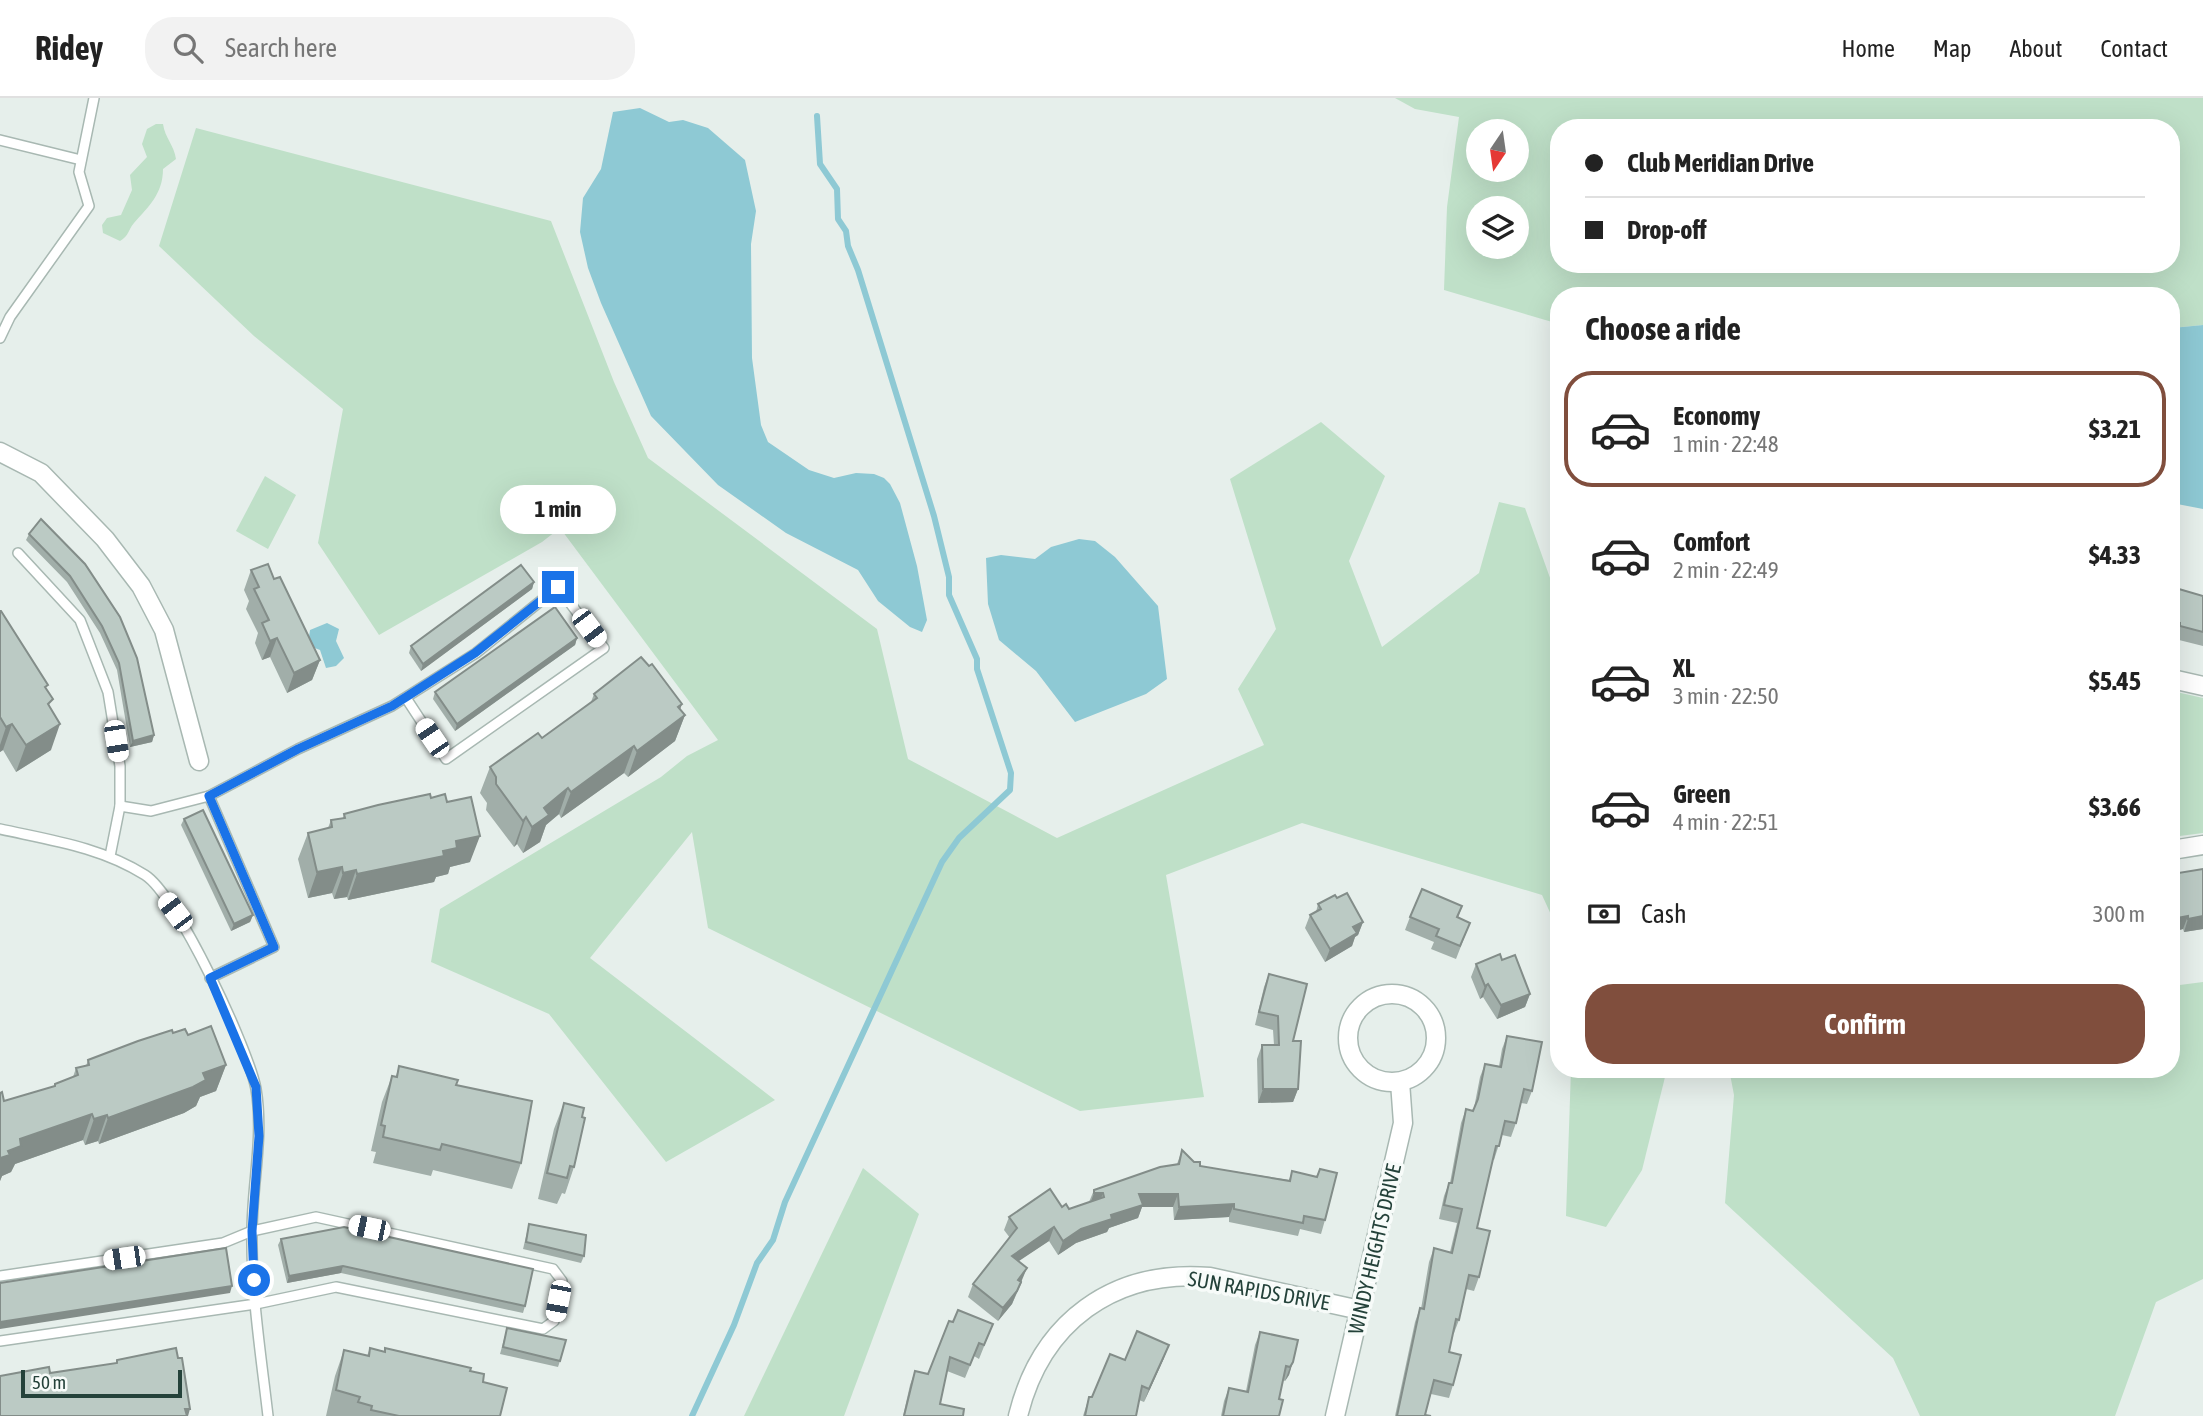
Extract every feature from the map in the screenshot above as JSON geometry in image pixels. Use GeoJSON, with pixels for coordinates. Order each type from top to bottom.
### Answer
{"type":"FeatureCollection","features":[{"type":"Feature","properties":{"kind":"street"},"geometry":{"type":"LineString","coordinates":[[0,452],[41,473],[105,539],[141,586],[164,630],[199,761]]}},
{"type":"Feature","properties":{"kind":"street"},"geometry":{"type":"LineString","coordinates":[[2180,681],[2203,686]]}},
{"type":"Feature","properties":{"kind":"street"},"geometry":{"type":"LineString","coordinates":[[2180,849],[2203,845]]}},
{"type":"Feature","properties":{"kind":"street"},"geometry":{"type":"LineString","coordinates":[[1395,993],[1417,1001],[1432,1019],[1436,1030],[1434,1053],[1429,1063],[1420,1072],[1400,1082],[1377,1080],[1366,1074],[1357,1067],[1348,1046],[1350,1023],[1355,1012],[1373,997],[1384,994],[1395,993]]}},
{"type":"Feature","properties":{"kind":"street","name":"WINDY HEIGHTS DRIVE"},"geometry":{"type":"LineString","coordinates":[[1335,1416],[1403,1123],[1400,1082]]}},
{"type":"Feature","properties":{"kind":"street","name":"SUN RAPIDS DRIVE"},"geometry":{"type":"LineString","coordinates":[[1018,1416],[1031,1374],[1067,1324],[1101,1298],[1143,1281],[1187,1275],[1210,1277],[1360,1310]]}},
{"type":"Feature","properties":{"kind":"lane"},"geometry":{"type":"LineString","coordinates":[[0,338],[10,317],[89,206],[79,172],[94,98]]}},
{"type":"Feature","properties":{"kind":"lane"},"geometry":{"type":"LineString","coordinates":[[0,139],[81,160]]}},
{"type":"Feature","properties":{"kind":"lane"},"geometry":{"type":"LineString","coordinates":[[18,553],[80,620],[108,692],[120,766],[120,806],[110,856]]}},
{"type":"Feature","properties":{"kind":"lane"},"geometry":{"type":"LineString","coordinates":[[120,806],[151,811],[209,796],[298,749],[405,698],[475,653],[558,587],[604,648],[446,759],[405,698]]}},
{"type":"Feature","properties":{"kind":"lane"},"geometry":{"type":"LineString","coordinates":[[209,796],[274,947],[210,978]]}},
{"type":"Feature","properties":{"kind":"lane"},"geometry":{"type":"LineString","coordinates":[[0,829],[110,856],[148,876],[188,929],[256,1087],[259,1136],[252,1231],[256,1304],[268,1416]]}},
{"type":"Feature","properties":{"kind":"lane"},"geometry":{"type":"LineString","coordinates":[[0,1276],[223,1243],[252,1231],[316,1217],[553,1269],[562,1281],[554,1321],[543,1329],[344,1287],[256,1304],[0,1341]]}},
{"type":"Feature","properties":{"kind":"green space"},"geometry":{"type":"Polygon","coordinates":[[[1395,98],[2203,98],[2203,325],[2180,327],[2180,287],[1550,287],[1550,321],[1444,290],[1447,207],[1459,117],[1415,109],[1395,98]]]}},
{"type":"Feature","properties":{"kind":"green space"},"geometry":{"type":"Polygon","coordinates":[[[163,124],[176,159],[163,169],[154,199],[120,241],[103,233],[102,225],[107,218],[121,215],[132,190],[130,175],[147,157],[142,144],[147,129],[163,124]]]}},
{"type":"Feature","properties":{"kind":"green space"},"geometry":{"type":"Polygon","coordinates":[[[196,128],[551,221],[614,382],[648,458],[877,629],[908,759],[1057,838],[1264,745],[1238,689],[1276,629],[1230,479],[1321,422],[1385,476],[1349,561],[1382,647],[1479,573],[1499,502],[1525,508],[1550,578],[1550,912],[1542,895],[1302,823],[1166,875],[1204,1097],[1080,1111],[708,928],[692,832],[590,958],[775,1100],[666,1162],[549,1014],[431,962],[440,909],[661,777],[687,756],[718,740],[560,528],[542,542],[379,635],[318,543],[343,409],[254,336],[159,246],[196,128]]]}},
{"type":"Feature","properties":{"kind":"green space"},"geometry":{"type":"Polygon","coordinates":[[[265,476],[296,495],[268,549],[236,531],[265,476]]]}},
{"type":"Feature","properties":{"kind":"green space"},"geometry":{"type":"Polygon","coordinates":[[[2180,693],[2203,698],[2203,833],[2180,836],[2180,693]]]}},
{"type":"Feature","properties":{"kind":"green space"},"geometry":{"type":"Polygon","coordinates":[[[2203,982],[2203,1279],[2156,1302],[2115,1416],[1920,1416],[1893,1358],[1725,1203],[1734,1095],[1731,1078],[2180,1078],[2180,985],[2203,982]]]}},
{"type":"Feature","properties":{"kind":"green space"},"geometry":{"type":"Polygon","coordinates":[[[1571,1078],[1665,1078],[1642,1170],[1606,1227],[1566,1216],[1571,1078]]]}},
{"type":"Feature","properties":{"kind":"green space"},"geometry":{"type":"Polygon","coordinates":[[[863,1168],[919,1214],[844,1416],[744,1416],[863,1168]]]}},
{"type":"Feature","properties":{"kind":"water"},"geometry":{"type":"Polygon","coordinates":[[[640,108],[669,122],[683,120],[708,128],[745,160],[756,211],[751,244],[752,358],[761,425],[768,442],[809,470],[834,478],[856,473],[874,474],[890,484],[900,503],[917,566],[927,620],[922,632],[910,627],[878,601],[858,570],[786,533],[718,485],[651,416],[601,303],[588,268],[580,232],[583,198],[601,169],[613,112],[640,108]]]}},
{"type":"Feature","properties":{"kind":"water"},"geometry":{"type":"Polygon","coordinates":[[[2203,325],[2203,509],[2180,505],[2180,327],[2203,325]]]}},
{"type":"Feature","properties":{"kind":"water"},"geometry":{"type":"Polygon","coordinates":[[[1079,539],[1095,541],[1115,557],[1158,606],[1167,679],[1146,694],[1075,722],[1036,671],[999,640],[988,604],[986,558],[1001,555],[1035,559],[1051,547],[1079,539]]]}},
{"type":"Feature","properties":{"kind":"water"},"geometry":{"type":"Polygon","coordinates":[[[327,623],[339,629],[336,641],[344,658],[336,666],[326,668],[320,650],[307,645],[305,640],[309,637],[310,630],[327,623]]]}},
{"type":"Feature","properties":{"kind":"building"},"geometry":{"type":"Polygon","coordinates":[[[41,519],[85,564],[120,617],[137,658],[154,735],[133,741],[119,663],[102,626],[70,576],[29,534],[41,519]]]}},
{"type":"Feature","properties":{"kind":"building"},"geometry":{"type":"Polygon","coordinates":[[[268,564],[274,579],[280,577],[320,660],[294,673],[277,638],[270,641],[262,623],[269,620],[254,589],[259,587],[251,570],[268,564]]]}},
{"type":"Feature","properties":{"kind":"building"},"geometry":{"type":"Polygon","coordinates":[[[521,565],[534,582],[423,664],[411,646],[521,565]]]}},
{"type":"Feature","properties":{"kind":"building"},"geometry":{"type":"Polygon","coordinates":[[[2180,589],[2203,596],[2203,632],[2180,626],[2180,589]]]}},
{"type":"Feature","properties":{"kind":"building"},"geometry":{"type":"Polygon","coordinates":[[[555,607],[577,638],[457,724],[435,692],[555,607]]]}},
{"type":"Feature","properties":{"kind":"building"},"geometry":{"type":"Polygon","coordinates":[[[0,611],[48,685],[45,687],[53,699],[48,704],[60,724],[26,745],[12,724],[6,727],[0,717],[0,611]]]}},
{"type":"Feature","properties":{"kind":"building"},"geometry":{"type":"Polygon","coordinates":[[[641,657],[649,666],[652,664],[682,704],[678,707],[685,715],[637,751],[634,746],[571,792],[568,788],[544,808],[549,815],[532,827],[526,817],[523,821],[496,784],[496,777],[490,767],[538,733],[542,738],[597,698],[594,694],[641,657]]]}},
{"type":"Feature","properties":{"kind":"building"},"geometry":{"type":"Polygon","coordinates":[[[430,794],[431,798],[445,794],[447,802],[471,797],[480,836],[456,841],[457,848],[443,851],[444,856],[357,874],[356,870],[343,873],[342,867],[317,872],[308,833],[332,827],[331,820],[345,818],[344,814],[430,794]]]}},
{"type":"Feature","properties":{"kind":"building"},"geometry":{"type":"Polygon","coordinates":[[[203,810],[253,915],[234,924],[184,819],[203,810]]]}},
{"type":"Feature","properties":{"kind":"building"},"geometry":{"type":"Polygon","coordinates":[[[2203,869],[2203,916],[2180,918],[2180,873],[2203,869]]]}},
{"type":"Feature","properties":{"kind":"building"},"geometry":{"type":"Polygon","coordinates":[[[1422,889],[1462,906],[1457,917],[1470,923],[1460,946],[1436,936],[1439,929],[1410,917],[1422,889]]]}},
{"type":"Feature","properties":{"kind":"building"},"geometry":{"type":"Polygon","coordinates":[[[1347,893],[1363,922],[1353,927],[1357,933],[1330,949],[1310,915],[1321,909],[1318,904],[1335,895],[1337,898],[1347,893]]]}},
{"type":"Feature","properties":{"kind":"building"},"geometry":{"type":"Polygon","coordinates":[[[1500,954],[1502,960],[1515,955],[1530,994],[1501,1005],[1488,984],[1485,986],[1476,964],[1500,954]]]}},
{"type":"Feature","properties":{"kind":"building"},"geometry":{"type":"Polygon","coordinates":[[[1269,974],[1307,984],[1293,1041],[1301,1041],[1298,1089],[1263,1089],[1262,1045],[1279,1045],[1278,1016],[1259,1012],[1269,974]]]}},
{"type":"Feature","properties":{"kind":"building"},"geometry":{"type":"Polygon","coordinates":[[[211,1026],[226,1065],[203,1073],[206,1080],[108,1118],[107,1115],[94,1119],[92,1114],[20,1139],[21,1146],[8,1151],[10,1155],[0,1158],[0,1093],[2,1092],[4,1101],[55,1086],[78,1075],[76,1068],[89,1065],[88,1060],[172,1030],[173,1033],[185,1029],[188,1035],[211,1026]]]}},
{"type":"Feature","properties":{"kind":"building"},"geometry":{"type":"Polygon","coordinates":[[[1507,1036],[1542,1042],[1532,1091],[1524,1089],[1516,1123],[1505,1121],[1499,1146],[1496,1146],[1477,1228],[1490,1231],[1479,1277],[1469,1275],[1449,1352],[1461,1355],[1453,1385],[1434,1380],[1425,1415],[1431,1416],[1397,1416],[1420,1308],[1424,1309],[1434,1248],[1452,1253],[1462,1209],[1444,1205],[1449,1183],[1452,1183],[1466,1109],[1473,1111],[1485,1064],[1501,1067],[1507,1036]]]}},
{"type":"Feature","properties":{"kind":"building"},"geometry":{"type":"Polygon","coordinates":[[[399,1066],[458,1080],[456,1085],[532,1101],[521,1163],[442,1144],[440,1150],[383,1137],[385,1126],[381,1125],[392,1076],[397,1077],[399,1066]]]}},
{"type":"Feature","properties":{"kind":"building"},"geometry":{"type":"Polygon","coordinates":[[[564,1103],[584,1108],[582,1117],[585,1118],[574,1167],[570,1166],[567,1178],[547,1173],[564,1103]]]}},
{"type":"Feature","properties":{"kind":"building"},"geometry":{"type":"Polygon","coordinates":[[[1182,1150],[1194,1162],[1200,1162],[1200,1166],[1290,1181],[1292,1171],[1317,1177],[1320,1169],[1337,1173],[1325,1220],[1304,1216],[1303,1223],[1234,1209],[1234,1204],[1179,1207],[1178,1194],[1139,1194],[1143,1205],[1111,1215],[1112,1219],[1081,1229],[1063,1241],[1054,1227],[1012,1256],[1027,1268],[1018,1280],[1021,1282],[1017,1291],[1003,1308],[973,1284],[1017,1228],[1009,1217],[1050,1189],[1062,1207],[1066,1204],[1069,1209],[1104,1197],[1103,1193],[1094,1193],[1094,1190],[1160,1167],[1179,1164],[1182,1150]]]}},
{"type":"Feature","properties":{"kind":"building"},"geometry":{"type":"Polygon","coordinates":[[[529,1224],[586,1235],[584,1256],[526,1242],[529,1224]]]}},
{"type":"Feature","properties":{"kind":"building"},"geometry":{"type":"Polygon","coordinates":[[[344,1227],[533,1269],[525,1306],[343,1266],[289,1276],[281,1239],[344,1227]]]}},
{"type":"Feature","properties":{"kind":"building"},"geometry":{"type":"Polygon","coordinates":[[[226,1248],[232,1286],[0,1322],[0,1283],[226,1248]]]}},
{"type":"Feature","properties":{"kind":"building"},"geometry":{"type":"Polygon","coordinates":[[[958,1310],[993,1324],[984,1345],[979,1343],[970,1365],[950,1357],[940,1404],[964,1409],[963,1416],[904,1416],[915,1371],[928,1374],[949,1321],[953,1322],[958,1310]]]}},
{"type":"Feature","properties":{"kind":"building"},"geometry":{"type":"Polygon","coordinates":[[[507,1328],[566,1340],[560,1361],[503,1347],[507,1328]]]}},
{"type":"Feature","properties":{"kind":"building"},"geometry":{"type":"Polygon","coordinates":[[[1137,1331],[1169,1345],[1149,1389],[1142,1386],[1136,1416],[1085,1416],[1089,1397],[1092,1397],[1110,1354],[1125,1360],[1137,1331]]]}},
{"type":"Feature","properties":{"kind":"building"},"geometry":{"type":"Polygon","coordinates":[[[1260,1332],[1298,1340],[1293,1362],[1290,1367],[1286,1366],[1279,1399],[1283,1400],[1279,1416],[1223,1416],[1229,1388],[1248,1392],[1260,1332]]]}},
{"type":"Feature","properties":{"kind":"building"},"geometry":{"type":"Polygon","coordinates":[[[176,1348],[178,1358],[182,1358],[190,1409],[185,1409],[187,1416],[0,1416],[0,1376],[49,1367],[50,1373],[117,1363],[117,1360],[176,1348]]]}},
{"type":"Feature","properties":{"kind":"building"},"geometry":{"type":"Polygon","coordinates":[[[370,1348],[385,1352],[385,1348],[471,1368],[470,1371],[484,1374],[483,1382],[507,1388],[500,1416],[399,1416],[371,1410],[372,1406],[358,1402],[360,1397],[336,1390],[344,1350],[369,1356],[370,1348]]]}},
{"type":"Feature","properties":{"kind":"waterway"},"geometry":{"type":"LineString","coordinates":[[692,1416],[734,1325],[757,1263],[773,1240],[785,1202],[942,862],[959,838],[1010,790],[1011,773],[977,669],[977,659],[949,595],[949,577],[934,516],[858,270],[848,246],[846,231],[838,219],[837,189],[820,164],[817,116]]}},
{"type":"Feature","properties":{"kind":"route"},"geometry":{"type":"LineString","coordinates":[[254,1280],[252,1231],[259,1136],[256,1087],[210,978],[274,947],[209,796],[298,749],[392,706],[475,653],[558,587]]}}]}
